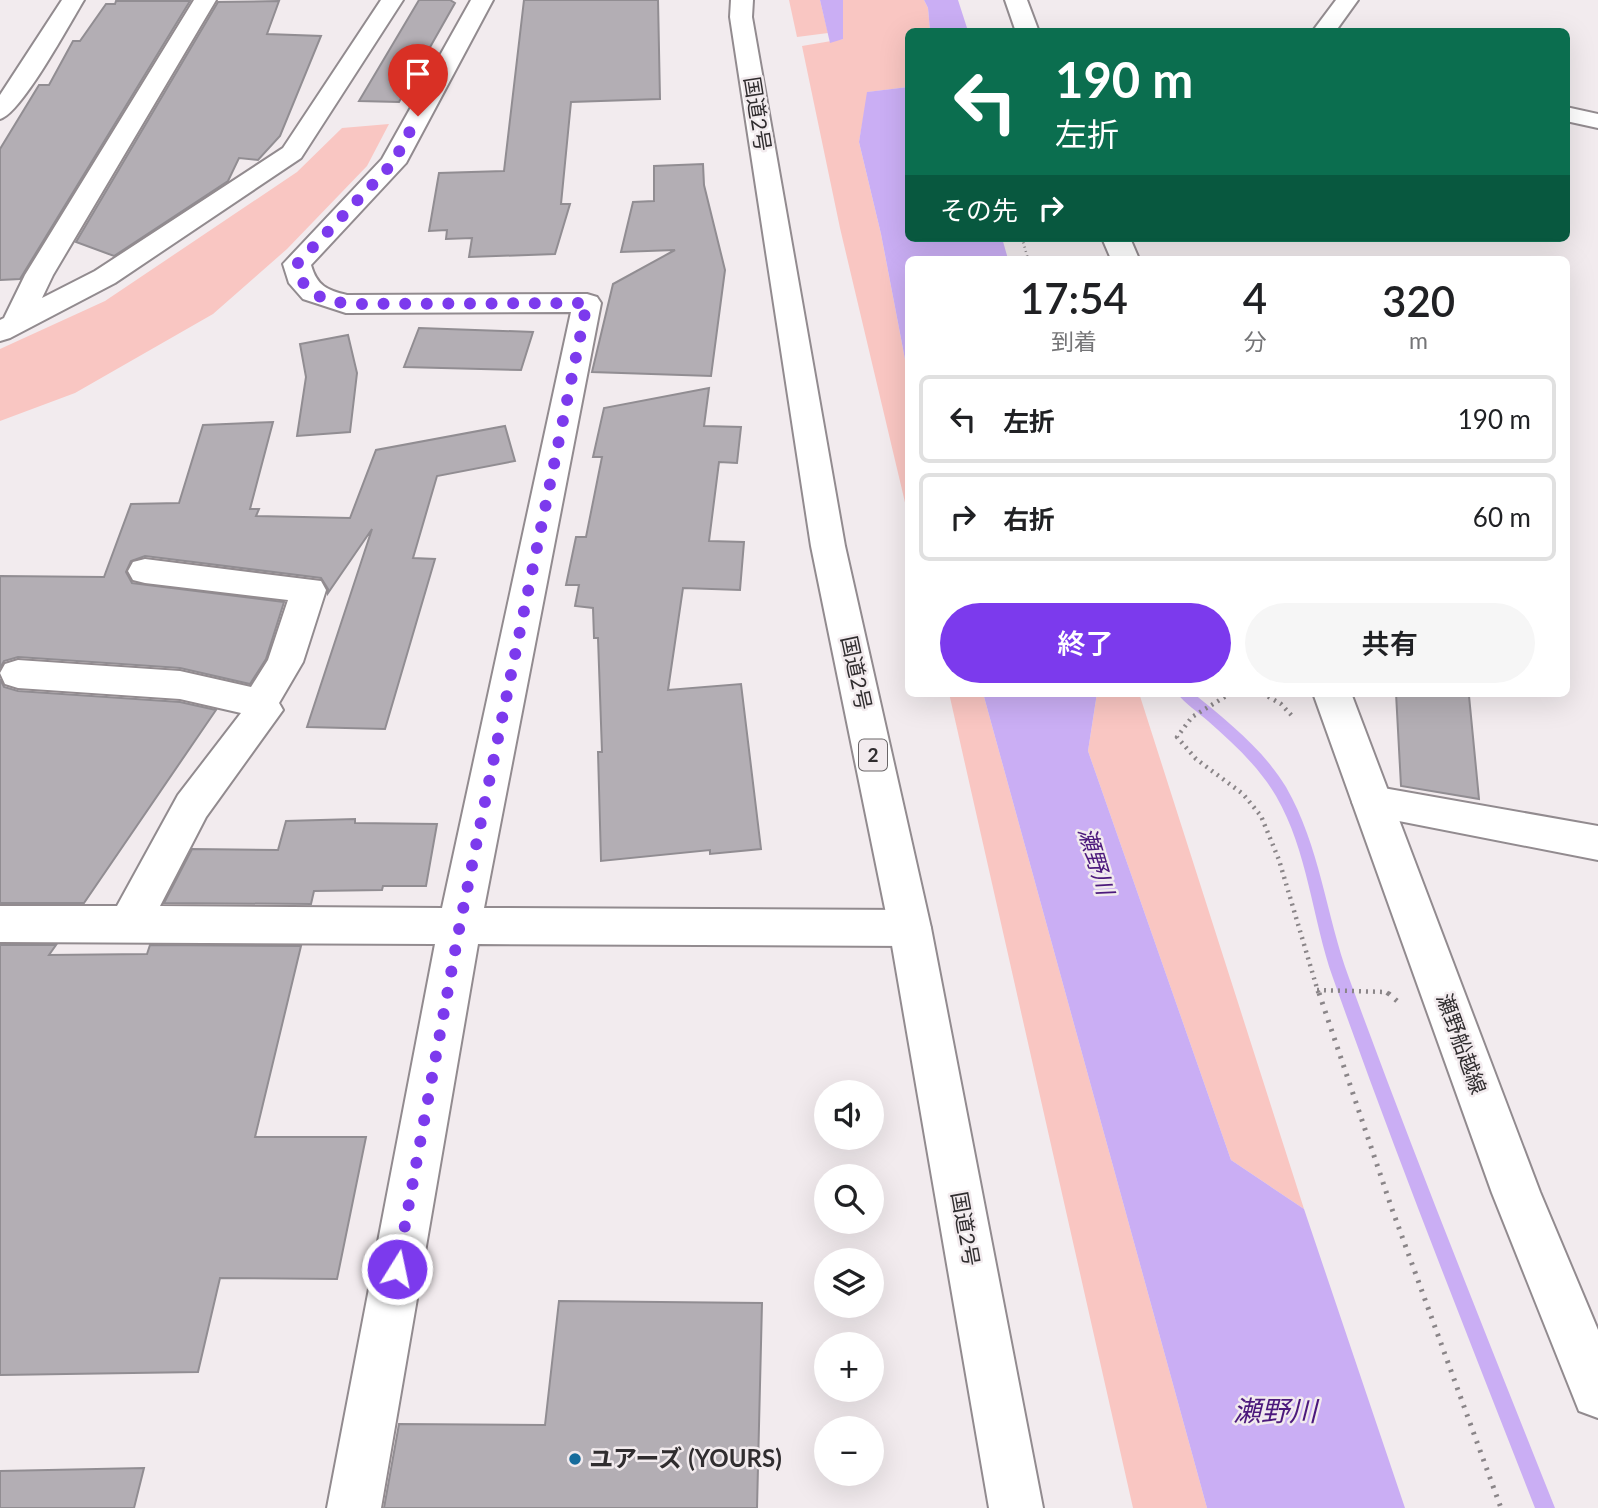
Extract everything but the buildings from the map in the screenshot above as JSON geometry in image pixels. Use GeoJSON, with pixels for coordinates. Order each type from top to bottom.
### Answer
{"type":"FeatureCollection","features":[{"type":"Feature","properties":{"kind":"main road"},"geometry":{"type":"LineString","coordinates":[[0,112],[10,85],[73,0]]}},
{"type":"Feature","properties":{"kind":"main road"},"geometry":{"type":"LineString","coordinates":[[8,328],[205,0]]}},
{"type":"Feature","properties":{"kind":"main road"},"geometry":{"type":"LineString","coordinates":[[8,328],[105,277],[292,153],[392,0]]}},
{"type":"Feature","properties":{"kind":"main road"},"geometry":{"type":"LineString","coordinates":[[354,1508],[460,924],[587,303],[346,304],[315,295],[300,282],[297,264],[393,163],[482,0]]}},
{"type":"Feature","properties":{"kind":"main road","name":"国道2号"},"geometry":{"type":"LineString","coordinates":[[742,0],[741,17],[828,546],[911,928],[1016,1508]]}},
{"type":"Feature","properties":{"kind":"main road"},"geometry":{"type":"LineString","coordinates":[[1016,0],[1026,28]]}},
{"type":"Feature","properties":{"kind":"main road"},"geometry":{"type":"LineString","coordinates":[[1326,28],[1347,0]]}},
{"type":"Feature","properties":{"kind":"main road"},"geometry":{"type":"LineString","coordinates":[[1570,115],[1598,121]]}},
{"type":"Feature","properties":{"kind":"main road"},"geometry":{"type":"LineString","coordinates":[[145,571],[309,590],[285,662],[260,703]]}},
{"type":"Feature","properties":{"kind":"main road"},"geometry":{"type":"LineString","coordinates":[[18,674],[180,685],[260,703],[264,710],[192,806],[129,924]]}},
{"type":"Feature","properties":{"kind":"main road","name":"瀬野船越線"},"geometry":{"type":"LineString","coordinates":[[1333,697],[1516,1193],[1598,1392]]}},
{"type":"Feature","properties":{"kind":"main road"},"geometry":{"type":"LineString","coordinates":[[1372,802],[1598,843]]}},
{"type":"Feature","properties":{"kind":"main road"},"geometry":{"type":"LineString","coordinates":[[0,923],[911,928]]}},
{"type":"Feature","properties":{"kind":"path"},"geometry":{"type":"LineString","coordinates":[[1225,697],[1187,721],[1179,729],[1177,737],[1186,752],[1245,795],[1260,812],[1274,844],[1317,990],[1404,1246],[1501,1508]]}},
{"type":"Feature","properties":{"kind":"path"},"geometry":{"type":"LineString","coordinates":[[1317,990],[1386,992],[1402,1006]]}},
{"type":"Feature","properties":{"kind":"shaded area"},"geometry":{"type":"Polygon","coordinates":[[[789,0],[820,0],[828,33],[797,37],[789,0]]]}},
{"type":"Feature","properties":{"kind":"shaded area"},"geometry":{"type":"Polygon","coordinates":[[[843,0],[924,0],[928,8],[930,28],[905,28],[905,87],[868,92],[859,142],[881,234],[905,359],[905,502],[840,228],[802,46],[843,39],[843,0]]]}},
{"type":"Feature","properties":{"kind":"shaded area"},"geometry":{"type":"Polygon","coordinates":[[[389,124],[367,166],[287,249],[213,314],[75,393],[0,421],[0,349],[105,301],[297,172],[342,128],[389,124]]]}},
{"type":"Feature","properties":{"kind":"shaded area"},"geometry":{"type":"Polygon","coordinates":[[[950,697],[984,697],[1207,1508],[1133,1508],[950,697]]]}},
{"type":"Feature","properties":{"kind":"shaded area"},"geometry":{"type":"Polygon","coordinates":[[[1096,697],[1140,697],[1304,1209],[1231,1160],[1088,751],[1096,697]]]}},
{"type":"Feature","properties":{"kind":"water"},"geometry":{"type":"Polygon","coordinates":[[[820,0],[843,0],[843,39],[830,43],[820,0]]]}},
{"type":"Feature","properties":{"kind":"water"},"geometry":{"type":"Polygon","coordinates":[[[924,0],[958,0],[967,28],[930,28],[928,8],[924,0]]]}},
{"type":"Feature","properties":{"kind":"water"},"geometry":{"type":"Polygon","coordinates":[[[905,87],[905,242],[1003,242],[1007,256],[905,256],[905,359],[881,234],[859,142],[867,92],[905,87]]]}},
{"type":"Feature","properties":{"kind":"water","name":"瀬野川"},"geometry":{"type":"Polygon","coordinates":[[[984,697],[1096,697],[1088,751],[1231,1160],[1304,1209],[1405,1508],[1207,1508],[984,697]]]}},
{"type":"Feature","properties":{"kind":"waterway"},"geometry":{"type":"LineString","coordinates":[[1189,697],[1259,762],[1280,790],[1291,812],[1308,857],[1340,976],[1545,1508]]}},
{"type":"Feature","properties":{"kind":"place","name":"ユアーズ (YOURS)"},"geometry":{"type":"Point","coordinates":[575,1459]}},
{"type":"Feature","properties":{"kind":"route"},"geometry":{"type":"LineString","coordinates":[[397,1269],[460,924],[587,303],[346,304],[315,295],[300,282],[297,264],[393,163],[418,116]]}}]}
